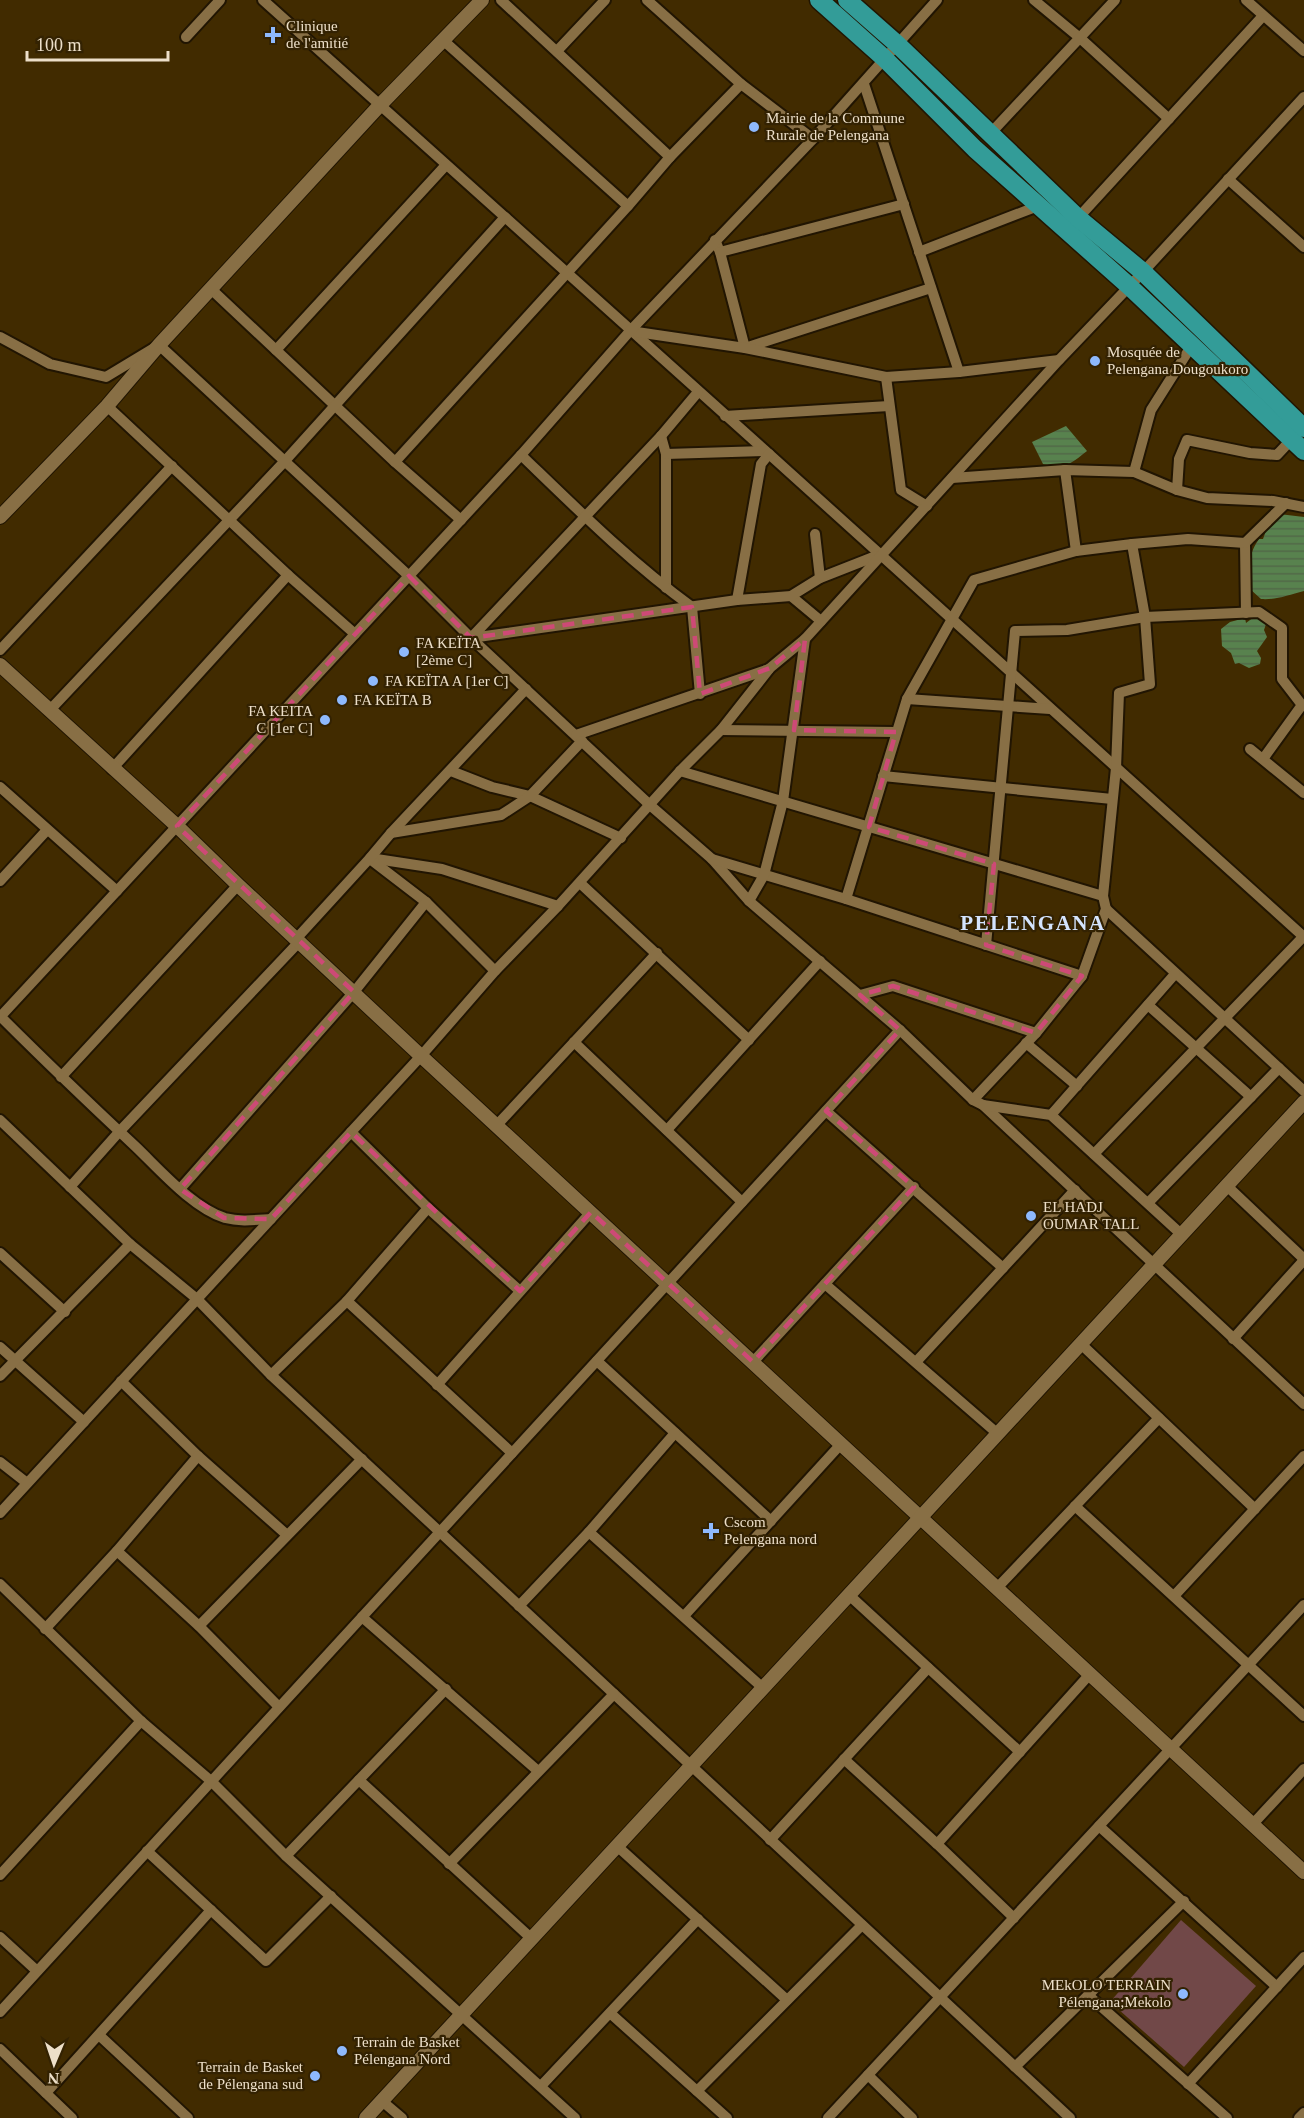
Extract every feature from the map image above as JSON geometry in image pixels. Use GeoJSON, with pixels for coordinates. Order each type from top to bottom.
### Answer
{"type":"FeatureCollection","features":[{"type":"Feature","properties":{"kind":"highway"},"geometry":{"type":"LineString","coordinates":[[819,0],[884,58],[975,149],[1300,440]]}},
{"type":"Feature","properties":{"kind":"highway"},"geometry":{"type":"LineString","coordinates":[[847,0],[897,44],[989,135],[1078,218],[1143,272],[1300,440]]}},
{"type":"Feature","properties":{"kind":"street"},"geometry":{"type":"LineString","coordinates":[[186,37],[220,0]]}},
{"type":"Feature","properties":{"kind":"street"},"geometry":{"type":"LineString","coordinates":[[263,0],[1304,937],[1094,1154]]}},
{"type":"Feature","properties":{"kind":"street"},"geometry":{"type":"LineString","coordinates":[[0,517],[107,406],[159,345],[380,105],[482,0]]}},
{"type":"Feature","properties":{"kind":"street"},"geometry":{"type":"LineString","coordinates":[[501,0],[670,157]]}},
{"type":"Feature","properties":{"kind":"street"},"geometry":{"type":"LineString","coordinates":[[557,51],[605,0]]}},
{"type":"Feature","properties":{"kind":"street"},"geometry":{"type":"LineString","coordinates":[[647,0],[741,84],[813,140]]}},
{"type":"Feature","properties":{"kind":"street"},"geometry":{"type":"LineString","coordinates":[[271,1219],[243,1221],[224,1218],[180,1189],[0,1017],[409,576],[630,331],[813,140],[937,0]]}},
{"type":"Feature","properties":{"kind":"street"},"geometry":{"type":"LineString","coordinates":[[989,135],[1115,0]]}},
{"type":"Feature","properties":{"kind":"street"},"geometry":{"type":"LineString","coordinates":[[1245,0],[1304,51]]}},
{"type":"Feature","properties":{"kind":"street"},"geometry":{"type":"LineString","coordinates":[[1039,2],[1169,119]]}},
{"type":"Feature","properties":{"kind":"street"},"geometry":{"type":"LineString","coordinates":[[1078,218],[1263,16]]}},
{"type":"Feature","properties":{"kind":"street"},"geometry":{"type":"LineString","coordinates":[[444,41],[628,206]]}},
{"type":"Feature","properties":{"kind":"street"},"geometry":{"type":"LineString","coordinates":[[395,462],[670,157],[741,84]]}},
{"type":"Feature","properties":{"kind":"street"},"geometry":{"type":"LineString","coordinates":[[864,84],[959,372]]}},
{"type":"Feature","properties":{"kind":"street"},"geometry":{"type":"LineString","coordinates":[[0,1513],[421,1056],[495,971],[580,883],[680,771],[721,730],[770,668],[805,639],[879,555],[927,506],[1059,360],[1304,97]]}},
{"type":"Feature","properties":{"kind":"street"},"geometry":{"type":"LineString","coordinates":[[276,350],[446,165]]}},
{"type":"Feature","properties":{"kind":"street"},"geometry":{"type":"LineString","coordinates":[[1228,179],[1304,248]]}},
{"type":"Feature","properties":{"kind":"street"},"geometry":{"type":"LineString","coordinates":[[720,252],[904,204]]}},
{"type":"Feature","properties":{"kind":"street"},"geometry":{"type":"LineString","coordinates":[[919,252],[1038,206]]}},
{"type":"Feature","properties":{"kind":"street"},"geometry":{"type":"LineString","coordinates":[[50,711],[284,462],[505,217]]}},
{"type":"Feature","properties":{"kind":"street"},"geometry":{"type":"LineString","coordinates":[[715,240],[745,348]]}},
{"type":"Feature","properties":{"kind":"street"},"geometry":{"type":"LineString","coordinates":[[745,348],[931,288]]}},
{"type":"Feature","properties":{"kind":"street"},"geometry":{"type":"LineString","coordinates":[[212,289],[395,462],[460,520]]}},
{"type":"Feature","properties":{"kind":"street"},"geometry":{"type":"LineString","coordinates":[[630,331],[745,348],[886,377],[959,372],[1059,360]]}},
{"type":"Feature","properties":{"kind":"street"},"geometry":{"type":"LineString","coordinates":[[0,337],[50,364],[106,376],[159,345]]}},
{"type":"Feature","properties":{"kind":"street"},"geometry":{"type":"LineString","coordinates":[[159,345],[409,576],[471,638],[651,806],[712,859],[749,901],[900,1030],[1304,1404]]}},
{"type":"Feature","properties":{"kind":"street"},"geometry":{"type":"LineString","coordinates":[[1134,472],[1151,410],[1192,345]]}},
{"type":"Feature","properties":{"kind":"street"},"geometry":{"type":"LineString","coordinates":[[886,377],[901,490],[927,506]]}},
{"type":"Feature","properties":{"kind":"street"},"geometry":{"type":"LineString","coordinates":[[471,638],[661,436],[698,392]]}},
{"type":"Feature","properties":{"kind":"street"},"geometry":{"type":"LineString","coordinates":[[107,406],[288,575],[355,634]]}},
{"type":"Feature","properties":{"kind":"street"},"geometry":{"type":"LineString","coordinates":[[725,416],[889,406]]}},
{"type":"Feature","properties":{"kind":"street"},"geometry":{"type":"LineString","coordinates":[[661,436],[666,454],[666,588]]}},
{"type":"Feature","properties":{"kind":"street"},"geometry":{"type":"LineString","coordinates":[[1177,490],[1179,459],[1187,441],[1250,453],[1276,455],[1300,440]]}},
{"type":"Feature","properties":{"kind":"street"},"geometry":{"type":"LineString","coordinates":[[666,454],[767,452]]}},
{"type":"Feature","properties":{"kind":"street"},"geometry":{"type":"LineString","coordinates":[[737,600],[761,464],[767,452]]}},
{"type":"Feature","properties":{"kind":"street"},"geometry":{"type":"LineString","coordinates":[[520,455],[666,588],[692,607],[700,694]]}},
{"type":"Feature","properties":{"kind":"street"},"geometry":{"type":"LineString","coordinates":[[0,650],[172,466]]}},
{"type":"Feature","properties":{"kind":"street"},"geometry":{"type":"LineString","coordinates":[[952,478],[1065,470],[1134,472],[1177,490],[1207,498],[1286,503],[1304,507]]}},
{"type":"Feature","properties":{"kind":"street"},"geometry":{"type":"LineString","coordinates":[[1065,470],[1076,551]]}},
{"type":"Feature","properties":{"kind":"street"},"geometry":{"type":"LineString","coordinates":[[1246,613],[1245,543],[1286,503]]}},
{"type":"Feature","properties":{"kind":"street"},"geometry":{"type":"LineString","coordinates":[[815,534],[820,578]]}},
{"type":"Feature","properties":{"kind":"street"},"geometry":{"type":"LineString","coordinates":[[846,899],[907,699],[974,580],[1076,551],[1188,539],[1245,543]]}},
{"type":"Feature","properties":{"kind":"street"},"geometry":{"type":"LineString","coordinates":[[978,1102],[1082,976],[1106,909],[1103,896],[1116,768],[1119,693],[1150,684],[1145,617],[1132,544]]}},
{"type":"Feature","properties":{"kind":"street"},"geometry":{"type":"LineString","coordinates":[[471,638],[737,600],[790,596],[820,578],[879,555]]}},
{"type":"Feature","properties":{"kind":"street"},"geometry":{"type":"LineString","coordinates":[[112,769],[288,575]]}},
{"type":"Feature","properties":{"kind":"street"},"geometry":{"type":"LineString","coordinates":[[790,596],[821,621]]}},
{"type":"Feature","properties":{"kind":"street"},"geometry":{"type":"LineString","coordinates":[[986,945],[1015,631],[1067,630],[1145,617],[1259,612],[1282,628],[1282,679],[1303,706],[1263,759]]}},
{"type":"Feature","properties":{"kind":"street"},"geometry":{"type":"LineString","coordinates":[[749,901],[764,875],[783,801],[805,639]]}},
{"type":"Feature","properties":{"kind":"street"},"geometry":{"type":"LineString","coordinates":[[0,665],[177,826],[297,941],[1304,1872]]}},
{"type":"Feature","properties":{"kind":"street"},"geometry":{"type":"LineString","coordinates":[[391,833],[501,815],[530,796],[579,738],[770,668]]}},
{"type":"Feature","properties":{"kind":"street"},"geometry":{"type":"LineString","coordinates":[[70,1187],[297,941],[391,833],[526,689]]}},
{"type":"Feature","properties":{"kind":"street"},"geometry":{"type":"LineString","coordinates":[[907,699],[1050,709]]}},
{"type":"Feature","properties":{"kind":"street"},"geometry":{"type":"LineString","coordinates":[[721,730],[897,732]]}},
{"type":"Feature","properties":{"kind":"street"},"geometry":{"type":"LineString","coordinates":[[1250,749],[1304,793]]}},
{"type":"Feature","properties":{"kind":"street"},"geometry":{"type":"LineString","coordinates":[[451,771],[492,787],[530,796],[621,838]]}},
{"type":"Feature","properties":{"kind":"street"},"geometry":{"type":"LineString","coordinates":[[680,771],[1103,896]]}},
{"type":"Feature","properties":{"kind":"street"},"geometry":{"type":"LineString","coordinates":[[883,776],[1112,799]]}},
{"type":"Feature","properties":{"kind":"street"},"geometry":{"type":"LineString","coordinates":[[0,787],[117,891]]}},
{"type":"Feature","properties":{"kind":"street"},"geometry":{"type":"LineString","coordinates":[[0,881],[47,830]]}},
{"type":"Feature","properties":{"kind":"street"},"geometry":{"type":"LineString","coordinates":[[370,858],[426,902],[495,971]]}},
{"type":"Feature","properties":{"kind":"street"},"geometry":{"type":"LineString","coordinates":[[370,858],[442,869],[558,906]]}},
{"type":"Feature","properties":{"kind":"street"},"geometry":{"type":"LineString","coordinates":[[712,859],[846,899],[1082,976]]}},
{"type":"Feature","properties":{"kind":"street"},"geometry":{"type":"LineString","coordinates":[[580,883],[749,1040]]}},
{"type":"Feature","properties":{"kind":"street"},"geometry":{"type":"LineString","coordinates":[[62,1077],[238,885]]}},
{"type":"Feature","properties":{"kind":"street"},"geometry":{"type":"LineString","coordinates":[[180,1189],[354,992],[426,902]]}},
{"type":"Feature","properties":{"kind":"street"},"geometry":{"type":"LineString","coordinates":[[1106,909],[1304,1091]]}},
{"type":"Feature","properties":{"kind":"street"},"geometry":{"type":"LineString","coordinates":[[496,1125],[657,953]]}},
{"type":"Feature","properties":{"kind":"street"},"geometry":{"type":"LineString","coordinates":[[667,1130],[820,962]]}},
{"type":"Feature","properties":{"kind":"street"},"geometry":{"type":"LineString","coordinates":[[1051,1115],[1175,974]]}},
{"type":"Feature","properties":{"kind":"street"},"geometry":{"type":"LineString","coordinates":[[860,995],[893,986],[1036,1033]]}},
{"type":"Feature","properties":{"kind":"street"},"geometry":{"type":"LineString","coordinates":[[1148,1005],[1251,1097]]}},
{"type":"Feature","properties":{"kind":"street"},"geometry":{"type":"LineString","coordinates":[[0,2012],[900,1030]]}},
{"type":"Feature","properties":{"kind":"street"},"geometry":{"type":"LineString","coordinates":[[574,1042],[742,1202]]}},
{"type":"Feature","properties":{"kind":"street"},"geometry":{"type":"LineString","coordinates":[[1026,1043],[1077,1086]]}},
{"type":"Feature","properties":{"kind":"street"},"geometry":{"type":"LineString","coordinates":[[1148,1203],[1279,1068]]}},
{"type":"Feature","properties":{"kind":"street"},"geometry":{"type":"LineString","coordinates":[[978,1102],[1051,1115],[1182,1234]]}},
{"type":"Feature","properties":{"kind":"street"},"geometry":{"type":"LineString","coordinates":[[366,2118],[1304,1102]]}},
{"type":"Feature","properties":{"kind":"street"},"geometry":{"type":"LineString","coordinates":[[826,1111],[1003,1268]]}},
{"type":"Feature","properties":{"kind":"street"},"geometry":{"type":"LineString","coordinates":[[0,1120],[130,1244],[197,1299],[271,1375],[1070,2118]]}},
{"type":"Feature","properties":{"kind":"street"},"geometry":{"type":"LineString","coordinates":[[351,1132],[428,1208],[520,1291]]}},
{"type":"Feature","properties":{"kind":"street"},"geometry":{"type":"LineString","coordinates":[[1227,1186],[1304,1260],[1233,1339]]}},
{"type":"Feature","properties":{"kind":"street"},"geometry":{"type":"LineString","coordinates":[[753,1362],[914,1187]]}},
{"type":"Feature","properties":{"kind":"street"},"geometry":{"type":"LineString","coordinates":[[916,1362],[1075,1190]]}},
{"type":"Feature","properties":{"kind":"street"},"geometry":{"type":"LineString","coordinates":[[271,1375],[347,1301],[428,1208]]}},
{"type":"Feature","properties":{"kind":"street"},"geometry":{"type":"LineString","coordinates":[[437,1385],[591,1212]]}},
{"type":"Feature","properties":{"kind":"street"},"geometry":{"type":"LineString","coordinates":[[0,1376],[130,1244]]}},
{"type":"Feature","properties":{"kind":"street"},"geometry":{"type":"LineString","coordinates":[[0,1253],[65,1312]]}},
{"type":"Feature","properties":{"kind":"street"},"geometry":{"type":"LineString","coordinates":[[825,1284],[998,1434]]}},
{"type":"Feature","properties":{"kind":"street"},"geometry":{"type":"LineString","coordinates":[[347,1301],[512,1453]]}},
{"type":"Feature","properties":{"kind":"street"},"geometry":{"type":"LineString","coordinates":[[1081,1344],[1255,1509]]}},
{"type":"Feature","properties":{"kind":"street"},"geometry":{"type":"LineString","coordinates":[[0,1347],[84,1422]]}},
{"type":"Feature","properties":{"kind":"street"},"geometry":{"type":"LineString","coordinates":[[597,1360],[771,1521]]}},
{"type":"Feature","properties":{"kind":"street"},"geometry":{"type":"LineString","coordinates":[[121,1381],[198,1456],[287,1535]]}},
{"type":"Feature","properties":{"kind":"street"},"geometry":{"type":"LineString","coordinates":[[997,1588],[1160,1418]]}},
{"type":"Feature","properties":{"kind":"street"},"geometry":{"type":"LineString","coordinates":[[519,1606],[589,1532],[675,1433]]}},
{"type":"Feature","properties":{"kind":"street"},"geometry":{"type":"LineString","coordinates":[[684,1616],[841,1444]]}},
{"type":"Feature","properties":{"kind":"street"},"geometry":{"type":"LineString","coordinates":[[45,1629],[117,1551],[198,1456]]}},
{"type":"Feature","properties":{"kind":"street"},"geometry":{"type":"LineString","coordinates":[[1174,1596],[1304,1456]]}},
{"type":"Feature","properties":{"kind":"street"},"geometry":{"type":"LineString","coordinates":[[199,1626],[362,1459]]}},
{"type":"Feature","properties":{"kind":"street"},"geometry":{"type":"LineString","coordinates":[[0,1462],[27,1484]]}},
{"type":"Feature","properties":{"kind":"street"},"geometry":{"type":"LineString","coordinates":[[1075,1506],[1304,1716]]}},
{"type":"Feature","properties":{"kind":"street"},"geometry":{"type":"LineString","coordinates":[[589,1532],[763,1688]]}},
{"type":"Feature","properties":{"kind":"street"},"geometry":{"type":"LineString","coordinates":[[117,1551],[199,1626],[279,1707]]}},
{"type":"Feature","properties":{"kind":"street"},"geometry":{"type":"LineString","coordinates":[[0,1584],[141,1721],[212,1781],[286,1856],[575,2118]]}},
{"type":"Feature","properties":{"kind":"street"},"geometry":{"type":"LineString","coordinates":[[849,1595],[1020,1752]]}},
{"type":"Feature","properties":{"kind":"street"},"geometry":{"type":"LineString","coordinates":[[828,2118],[1304,1605]]}},
{"type":"Feature","properties":{"kind":"street"},"geometry":{"type":"LineString","coordinates":[[362,1617],[538,1771]]}},
{"type":"Feature","properties":{"kind":"street"},"geometry":{"type":"LineString","coordinates":[[770,1840],[928,1668]]}},
{"type":"Feature","properties":{"kind":"street"},"geometry":{"type":"LineString","coordinates":[[937,1844],[1090,1674]]}},
{"type":"Feature","properties":{"kind":"street"},"geometry":{"type":"LineString","coordinates":[[286,1856],[446,1689]]}},
{"type":"Feature","properties":{"kind":"street"},"geometry":{"type":"LineString","coordinates":[[449,1864],[614,1694]]}},
{"type":"Feature","properties":{"kind":"street"},"geometry":{"type":"LineString","coordinates":[[0,1875],[141,1721]]}},
{"type":"Feature","properties":{"kind":"street"},"geometry":{"type":"LineString","coordinates":[[844,1759],[1014,1918]]}},
{"type":"Feature","properties":{"kind":"street"},"geometry":{"type":"LineString","coordinates":[[1252,1824],[1304,1770]]}},
{"type":"Feature","properties":{"kind":"street"},"geometry":{"type":"LineString","coordinates":[[359,1780],[532,1939]]}},
{"type":"Feature","properties":{"kind":"street"},"geometry":{"type":"LineString","coordinates":[[1099,1826],[1277,1987]]}},
{"type":"Feature","properties":{"kind":"street"},"geometry":{"type":"LineString","coordinates":[[617,1846],[787,2000]]}},
{"type":"Feature","properties":{"kind":"street"},"geometry":{"type":"LineString","coordinates":[[147,1851],[266,1961],[331,1896]]}},
{"type":"Feature","properties":{"kind":"street"},"geometry":{"type":"LineString","coordinates":[[1015,2067],[1184,1901]]}},
{"type":"Feature","properties":{"kind":"street"},"geometry":{"type":"LineString","coordinates":[[46,2093],[211,1910]]}},
{"type":"Feature","properties":{"kind":"street"},"geometry":{"type":"LineString","coordinates":[[541,2086],[698,1919]]}},
{"type":"Feature","properties":{"kind":"street"},"geometry":{"type":"LineString","coordinates":[[697,2091],[862,1925]]}},
{"type":"Feature","properties":{"kind":"street"},"geometry":{"type":"LineString","coordinates":[[0,1937],[37,1971]]}},
{"type":"Feature","properties":{"kind":"street"},"geometry":{"type":"LineString","coordinates":[[1188,2084],[1304,1957]]}},
{"type":"Feature","properties":{"kind":"street"},"geometry":{"type":"LineString","coordinates":[[1088,1995],[1227,2118]]}},
{"type":"Feature","properties":{"kind":"street"},"geometry":{"type":"LineString","coordinates":[[610,2013],[727,2118]]}},
{"type":"Feature","properties":{"kind":"street"},"geometry":{"type":"LineString","coordinates":[[99,2035],[188,2118]]}},
{"type":"Feature","properties":{"kind":"street"},"geometry":{"type":"LineString","coordinates":[[0,2049],[72,2118]]}},
{"type":"Feature","properties":{"kind":"street"},"geometry":{"type":"LineString","coordinates":[[868,2076],[912,2118]]}},
{"type":"Feature","properties":{"kind":"street"},"geometry":{"type":"LineString","coordinates":[[382,2101],[402,2118]]}},
{"type":"Feature","properties":{"kind":"street"},"geometry":{"type":"LineString","coordinates":[[1299,2118],[1304,2113]]}},
{"type":"Feature","properties":{"kind":"highlighted area"},"geometry":{"type":"Polygon","coordinates":[[[409,576],[471,638],[692,607],[700,694],[770,668],[805,639],[794,730],[896,732],[869,827],[994,864],[986,945],[1082,976],[1036,1033],[893,986],[860,995],[900,1030],[826,1111],[914,1187],[753,1362],[591,1212],[520,1291],[351,1132],[271,1219],[224,1218],[180,1189],[354,992],[177,826],[409,576]]]}},
{"type":"Feature","properties":{"kind":"shaded area"},"geometry":{"type":"Polygon","coordinates":[[[1066,426],[1087,451],[1067,465],[1043,464],[1032,442],[1066,426]]]}},
{"type":"Feature","properties":{"kind":"shaded area"},"geometry":{"type":"Polygon","coordinates":[[[1279,514],[1304,517],[1304,591],[1277,598],[1261,599],[1250,589],[1252,552],[1259,539],[1263,539],[1267,528],[1279,514]]]}},
{"type":"Feature","properties":{"kind":"shaded area"},"geometry":{"type":"Polygon","coordinates":[[[1254,617],[1263,620],[1266,624],[1264,630],[1267,637],[1257,651],[1261,658],[1260,664],[1249,668],[1239,663],[1235,664],[1231,653],[1222,646],[1221,629],[1230,622],[1245,618],[1246,623],[1254,617]]]}},
{"type":"Feature","properties":{"kind":"shaded area","name":"MEkOLO TERRAIN Pélengana;Mekolo"},"geometry":{"type":"Polygon","coordinates":[[[1181,1920],[1256,1986],[1184,2067],[1110,2002],[1181,1920]]]}},
{"type":"Feature","properties":{"kind":"place","name":"Clinique de l'amitié"},"geometry":{"type":"Point","coordinates":[273,35]}},
{"type":"Feature","properties":{"kind":"place","name":"Mairie de la Commune Rurale de Pelengana"},"geometry":{"type":"Point","coordinates":[754,127]}},
{"type":"Feature","properties":{"kind":"place","name":"Mosquée de Pelengana Dougoukoro"},"geometry":{"type":"Point","coordinates":[1095,361]}},
{"type":"Feature","properties":{"kind":"place","name":"FA KEÏTA [2ème C]"},"geometry":{"type":"Point","coordinates":[404,652]}},
{"type":"Feature","properties":{"kind":"place","name":"FA KEÏTA A [1er C]"},"geometry":{"type":"Point","coordinates":[373,681]}},
{"type":"Feature","properties":{"kind":"place","name":"FA KEÏTA B"},"geometry":{"type":"Point","coordinates":[342,700]}},
{"type":"Feature","properties":{"kind":"place","name":"FA KEITA C [1er C]"},"geometry":{"type":"Point","coordinates":[325,720]}},
{"type":"Feature","properties":{"kind":"place","name":"EL HADJ OUMAR TALL"},"geometry":{"type":"Point","coordinates":[1031,1216]}},
{"type":"Feature","properties":{"kind":"place","name":"Cscom Pelengana nord"},"geometry":{"type":"Point","coordinates":[711,1531]}},
{"type":"Feature","properties":{"kind":"place","name":"MEkOLO TERRAIN Pélengana;Mekolo"},"geometry":{"type":"Point","coordinates":[1183,1994]}},
{"type":"Feature","properties":{"kind":"place","name":"Terrain de Basket Pélengana Nord"},"geometry":{"type":"Point","coordinates":[342,2051]}},
{"type":"Feature","properties":{"kind":"place","name":"Terrain de Basket de Pélengana sud"},"geometry":{"type":"Point","coordinates":[315,2076]}},
{"type":"Feature","properties":{"kind":"district","name":"PELENGANA"},"geometry":{"type":"Point","coordinates":[1033,923]}}]}
